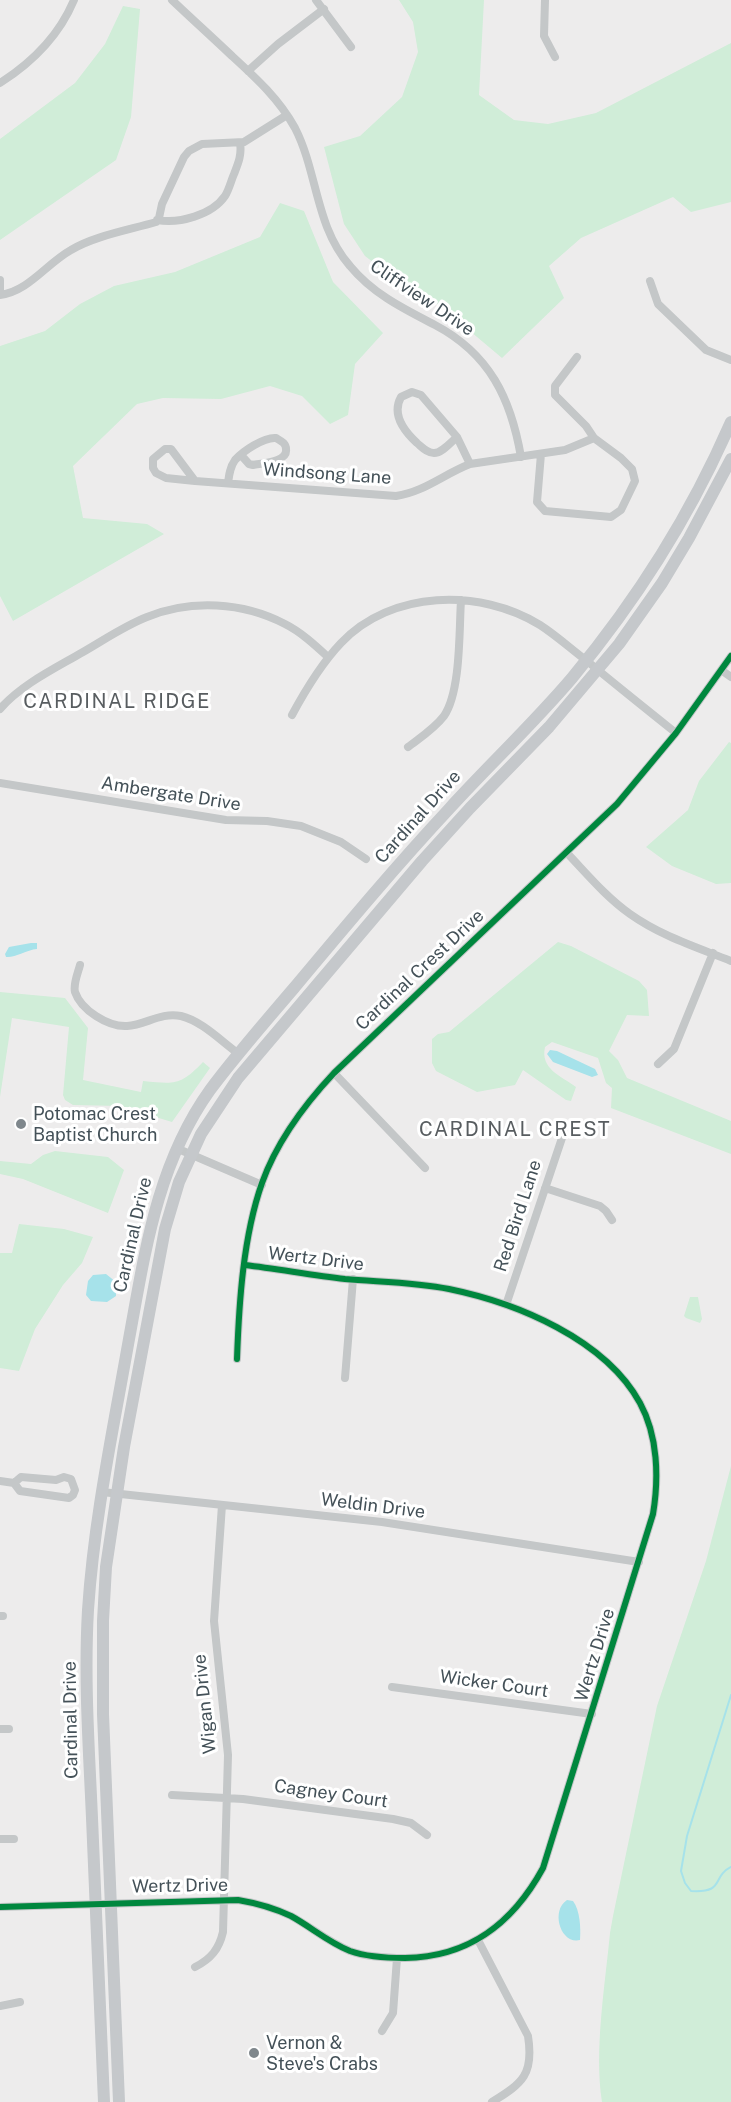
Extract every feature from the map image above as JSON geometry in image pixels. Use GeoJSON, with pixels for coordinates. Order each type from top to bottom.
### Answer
{"type":"FeatureCollection","features":[{"type":"Feature","properties":{"kind":"main road","name":"Cardinal Drive"},"geometry":{"type":"LineString","coordinates":[[104,2102],[89,1742],[88,1627],[92,1564],[102,1492],[151,1225],[176,1148],[210,1090],[239,1054],[417,843],[532,723],[615,623],[659,558],[701,484],[731,422]]}},
{"type":"Feature","properties":{"kind":"main road","name":"Cardinal Drive"},"geometry":{"type":"LineString","coordinates":[[120,2102],[103,1651],[106,1567],[116,1494],[165,1229],[173,1199],[191,1155],[211,1118],[238,1078],[368,922],[454,826],[549,727],[619,644],[662,583],[731,459]]}},
{"type":"Feature","properties":{"kind":"street"},"geometry":{"type":"LineString","coordinates":[[0,83],[40,52],[62,25],[74,0]]}},
{"type":"Feature","properties":{"kind":"street","name":"Cliffview Drive"},"geometry":{"type":"LineString","coordinates":[[172,0],[267,89],[287,115],[301,143],[324,223],[338,251],[354,271],[372,289],[393,303],[454,337],[491,373],[508,404],[521,457]]}},
{"type":"Feature","properties":{"kind":"street"},"geometry":{"type":"LineString","coordinates":[[316,0],[351,47]]}},
{"type":"Feature","properties":{"kind":"street"},"geometry":{"type":"LineString","coordinates":[[545,0],[544,36],[555,57]]}},
{"type":"Feature","properties":{"kind":"street"},"geometry":{"type":"LineString","coordinates":[[248,71],[278,44],[324,9]]}},
{"type":"Feature","properties":{"kind":"street"},"geometry":{"type":"LineString","coordinates":[[157,220],[162,204],[189,151],[202,144],[240,143],[287,115]]}},
{"type":"Feature","properties":{"kind":"street"},"geometry":{"type":"LineString","coordinates":[[0,296],[24,287],[76,247],[157,220],[168,222],[184,220],[211,209],[225,195],[241,158],[240,143]]}},
{"type":"Feature","properties":{"kind":"street"},"geometry":{"type":"LineString","coordinates":[[0,280],[0,290]]}},
{"type":"Feature","properties":{"kind":"street"},"geometry":{"type":"LineString","coordinates":[[650,281],[658,304],[706,350],[731,360]]}},
{"type":"Feature","properties":{"kind":"street"},"geometry":{"type":"LineString","coordinates":[[577,357],[555,386],[555,395],[586,426],[594,438],[632,469],[635,481],[621,510],[611,517],[556,513],[542,509],[537,502],[541,454],[565,450],[594,438]]}},
{"type":"Feature","properties":{"kind":"street"},"geometry":{"type":"LineString","coordinates":[[457,437],[436,453],[428,452],[407,434],[400,423],[398,406],[401,397],[412,392],[421,395],[457,437],[470,464]]}},
{"type":"Feature","properties":{"kind":"street"},"geometry":{"type":"LineString","coordinates":[[228,483],[231,466],[241,455],[271,438],[281,441],[286,449],[286,453],[281,458],[253,465],[241,455]]}},
{"type":"Feature","properties":{"kind":"street","name":"Windsong Lane"},"geometry":{"type":"LineString","coordinates":[[195,481],[171,449],[165,448],[153,459],[153,468],[161,476],[195,481],[396,496],[418,491],[470,464],[541,454]]}},
{"type":"Feature","properties":{"kind":"street"},"geometry":{"type":"LineString","coordinates":[[408,747],[436,725],[450,703],[455,685],[461,600]]}},
{"type":"Feature","properties":{"kind":"street"},"geometry":{"type":"LineString","coordinates":[[292,715],[314,676],[328,657],[356,630],[389,612],[423,602],[461,600],[489,604],[521,615],[556,636],[676,733]]}},
{"type":"Feature","properties":{"kind":"street"},"geometry":{"type":"LineString","coordinates":[[0,709],[40,677],[133,623],[186,606],[238,608],[272,618],[301,634],[328,657]]}},
{"type":"Feature","properties":{"kind":"street","name":"Cardinal Crest Drive"},"geometry":{"type":"LineString","coordinates":[[237,1359],[245,1265],[255,1210],[262,1185],[288,1131],[307,1103],[334,1073],[617,804],[676,733],[731,656]]}},
{"type":"Feature","properties":{"kind":"street"},"geometry":{"type":"LineString","coordinates":[[722,670],[731,677]]}},
{"type":"Feature","properties":{"kind":"street","name":"Ambergate Drive"},"geometry":{"type":"LineString","coordinates":[[0,783],[226,820],[267,821],[302,826],[341,842],[366,859]]}},
{"type":"Feature","properties":{"kind":"street"},"geometry":{"type":"LineString","coordinates":[[567,853],[613,901],[630,914],[665,935],[731,961]]}},
{"type":"Feature","properties":{"kind":"street"},"geometry":{"type":"LineString","coordinates":[[658,1064],[674,1049],[713,953]]}},
{"type":"Feature","properties":{"kind":"street"},"geometry":{"type":"LineString","coordinates":[[80,965],[74,986],[75,992],[90,1012],[113,1025],[135,1025],[163,1015],[184,1017],[239,1054]]}},
{"type":"Feature","properties":{"kind":"street"},"geometry":{"type":"LineString","coordinates":[[334,1073],[425,1168]]}},
{"type":"Feature","properties":{"kind":"street","name":"Red Bird Lane"},"geometry":{"type":"LineString","coordinates":[[506,1305],[562,1138]]}},
{"type":"Feature","properties":{"kind":"street"},"geometry":{"type":"LineString","coordinates":[[176,1148],[262,1185]]}},
{"type":"Feature","properties":{"kind":"street"},"geometry":{"type":"LineString","coordinates":[[545,1188],[600,1206],[612,1220]]}},
{"type":"Feature","properties":{"kind":"street","name":"Wertz Drive"},"geometry":{"type":"LineString","coordinates":[[0,1907],[224,1899],[256,1903],[289,1916],[336,1945],[367,1955],[397,1958],[435,1955],[478,1940],[514,1910],[543,1868],[653,1514],[657,1480],[653,1442],[640,1403],[623,1380],[594,1351],[559,1329],[506,1305],[447,1289],[245,1265]]}},
{"type":"Feature","properties":{"kind":"street"},"geometry":{"type":"LineString","coordinates":[[345,1378],[353,1279]]}},
{"type":"Feature","properties":{"kind":"street"},"geometry":{"type":"LineString","coordinates":[[0,1481],[14,1483],[20,1491],[62,1498],[69,1498],[75,1490],[71,1479],[64,1477],[56,1480],[21,1477],[14,1483]]}},
{"type":"Feature","properties":{"kind":"street","name":"Weldin Drive"},"geometry":{"type":"LineString","coordinates":[[102,1492],[382,1522],[639,1562]]}},
{"type":"Feature","properties":{"kind":"street","name":"Wigan Drive"},"geometry":{"type":"LineString","coordinates":[[195,1966],[212,1956],[221,1941],[224,1899],[228,1755],[214,1621],[214,1593],[222,1505]]}},
{"type":"Feature","properties":{"kind":"street","name":"Wicker Court"},"geometry":{"type":"LineString","coordinates":[[392,1687],[592,1714]]}},
{"type":"Feature","properties":{"kind":"street","name":"Cagney Court"},"geometry":{"type":"LineString","coordinates":[[172,1795],[226,1797],[402,1821],[417,1826],[427,1835]]}},
{"type":"Feature","properties":{"kind":"street"},"geometry":{"type":"LineString","coordinates":[[0,1839],[14,1839]]}},
{"type":"Feature","properties":{"kind":"street"},"geometry":{"type":"LineString","coordinates":[[478,1940],[528,2036],[531,2059],[523,2081],[492,2102]]}},
{"type":"Feature","properties":{"kind":"street"},"geometry":{"type":"LineString","coordinates":[[382,2031],[393,2013],[397,1958]]}},
{"type":"Feature","properties":{"kind":"street"},"geometry":{"type":"LineString","coordinates":[[0,2006],[20,2002]]}},
{"type":"Feature","properties":{"kind":"green space"},"geometry":{"type":"Polygon","coordinates":[[[399,0],[484,0],[479,95],[514,120],[548,124],[596,113],[731,43],[731,202],[691,212],[673,197],[581,238],[549,266],[564,298],[502,358],[439,305],[403,285],[365,256],[344,224],[324,147],[360,136],[402,97],[418,52],[413,22],[399,0]]]}},
{"type":"Feature","properties":{"kind":"green space"},"geometry":{"type":"Polygon","coordinates":[[[123,6],[140,9],[131,117],[116,160],[0,240],[0,139],[75,83],[105,44],[123,6]]]}},
{"type":"Feature","properties":{"kind":"green space"},"geometry":{"type":"Polygon","coordinates":[[[280,203],[304,211],[333,282],[383,333],[355,364],[348,415],[330,424],[302,396],[270,386],[221,399],[163,398],[137,404],[73,466],[83,518],[147,524],[164,534],[13,621],[0,596],[0,346],[45,331],[80,304],[114,286],[175,272],[260,237],[280,203]]]}},
{"type":"Feature","properties":{"kind":"green space"},"geometry":{"type":"Polygon","coordinates":[[[729,742],[731,743],[731,883],[716,884],[672,866],[646,847],[688,810],[699,781],[729,742]]]}},
{"type":"Feature","properties":{"kind":"green space"},"geometry":{"type":"Polygon","coordinates":[[[558,942],[571,946],[639,981],[647,990],[649,1016],[627,1015],[609,1051],[618,1060],[627,1078],[731,1121],[731,1154],[611,1108],[612,1088],[606,1083],[598,1058],[552,1042],[545,1047],[544,1055],[553,1071],[576,1087],[571,1101],[566,1100],[523,1070],[515,1085],[477,1092],[436,1071],[432,1063],[432,1039],[438,1034],[449,1032],[558,942]]]}},
{"type":"Feature","properties":{"kind":"green space"},"geometry":{"type":"Polygon","coordinates":[[[0,992],[65,998],[88,1028],[83,1080],[141,1092],[143,1081],[176,1082],[188,1076],[203,1062],[210,1068],[172,1122],[119,1106],[73,1105],[65,1100],[63,1095],[69,1027],[12,1018],[0,1097],[0,992]]]}},
{"type":"Feature","properties":{"kind":"green space"},"geometry":{"type":"Polygon","coordinates":[[[55,1151],[108,1157],[124,1170],[108,1213],[23,1179],[0,1174],[0,1161],[31,1164],[43,1155],[55,1151]]]}},
{"type":"Feature","properties":{"kind":"green space"},"geometry":{"type":"Polygon","coordinates":[[[19,1224],[64,1229],[93,1237],[82,1263],[63,1285],[35,1329],[19,1371],[0,1368],[0,1253],[12,1253],[19,1224]]]}},
{"type":"Feature","properties":{"kind":"green space"},"geometry":{"type":"Polygon","coordinates":[[[690,1297],[698,1297],[702,1319],[700,1323],[684,1316],[690,1297]]]}},
{"type":"Feature","properties":{"kind":"green space"},"geometry":{"type":"Polygon","coordinates":[[[731,1466],[731,2102],[602,2102],[600,2040],[613,1916],[657,1706],[706,1561],[731,1466]]]}},
{"type":"Feature","properties":{"kind":"water"},"geometry":{"type":"Polygon","coordinates":[[[37,943],[37,949],[6,957],[5,954],[9,947],[37,943]]]}},
{"type":"Feature","properties":{"kind":"water"},"geometry":{"type":"Polygon","coordinates":[[[550,1050],[557,1051],[595,1069],[598,1075],[592,1077],[553,1062],[547,1054],[550,1050]]]}},
{"type":"Feature","properties":{"kind":"water"},"geometry":{"type":"Polygon","coordinates":[[[106,1274],[116,1282],[116,1296],[107,1302],[91,1301],[86,1295],[88,1281],[93,1275],[106,1274]]]}},
{"type":"Feature","properties":{"kind":"water"},"geometry":{"type":"Polygon","coordinates":[[[567,1900],[573,1901],[577,1909],[580,1940],[568,1937],[560,1926],[559,1912],[567,1900]]]}},
{"type":"Feature","properties":{"kind":"waterway"},"geometry":{"type":"LineString","coordinates":[[731,1695],[687,1836],[681,1871],[691,1891],[702,1891],[714,1887],[721,1875],[731,1867]]}},
{"type":"Feature","properties":{"kind":"cycle path"},"geometry":{"type":"LineString","coordinates":[[237,1359],[241,1293],[250,1225],[268,1168],[292,1124],[334,1073],[617,804],[676,733],[731,656]]}},
{"type":"Feature","properties":{"kind":"cycle path"},"geometry":{"type":"LineString","coordinates":[[0,1907],[238,1900],[265,1906],[291,1916],[350,1951],[377,1957],[405,1958],[450,1951],[469,1944],[487,1933],[518,1905],[543,1868],[653,1514],[656,1486],[654,1443],[640,1403],[625,1380],[582,1342],[530,1314],[503,1304],[475,1295],[436,1287],[345,1279],[245,1265]]}},
{"type":"Feature","properties":{"kind":"place","name":"Potomac Crest Baptist Church"},"geometry":{"type":"Point","coordinates":[21,1124]}},
{"type":"Feature","properties":{"kind":"place","name":"Vernon & Steve's Crabs"},"geometry":{"type":"Point","coordinates":[254,2053]}},
{"type":"Feature","properties":{"kind":"district","name":"CARDINAL RIDGE"},"geometry":{"type":"Point","coordinates":[117,702]}},
{"type":"Feature","properties":{"kind":"district","name":"CARDINAL CREST"},"geometry":{"type":"Point","coordinates":[515,1130]}}]}
